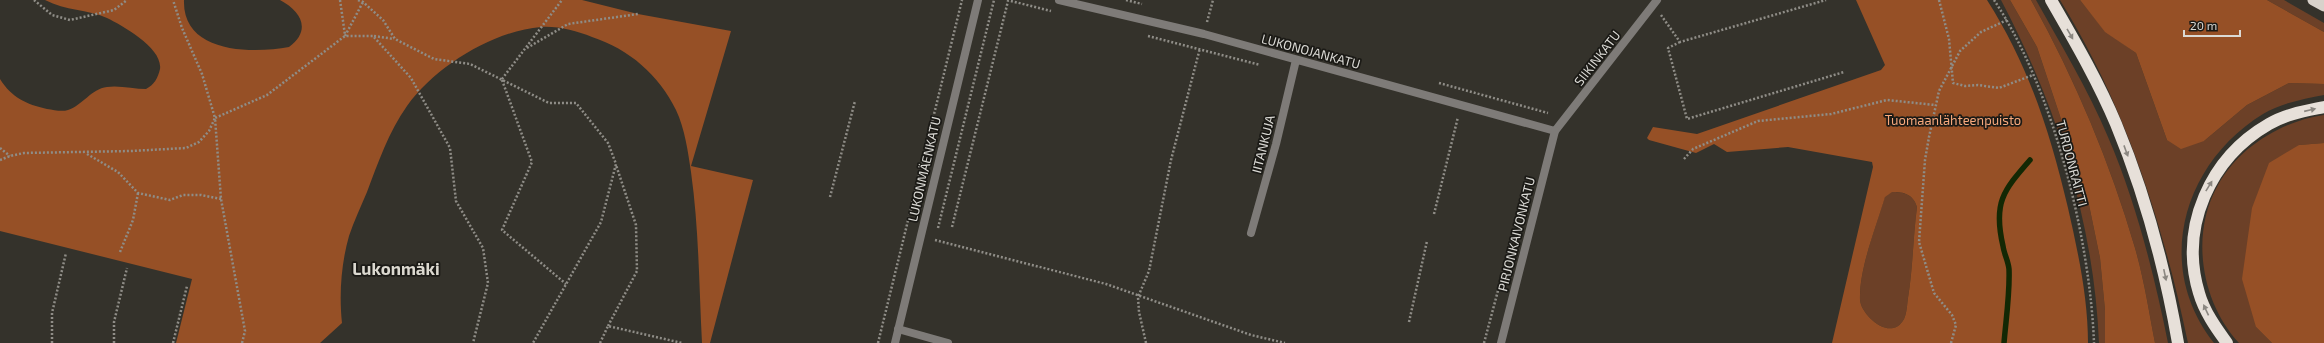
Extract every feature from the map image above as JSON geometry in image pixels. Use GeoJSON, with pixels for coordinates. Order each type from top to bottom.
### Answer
{"type":"FeatureCollection","features":[{"type":"Feature","properties":{"kind":"highway"},"geometry":{"type":"LineString","coordinates":[[2051,0],[2082,53],[2116,123],[2141,192],[2162,260],[2178,343]]}},
{"type":"Feature","properties":{"kind":"highway"},"geometry":{"type":"LineString","coordinates":[[2313,0],[2324,6]]}},
{"type":"Feature","properties":{"kind":"highway"},"geometry":{"type":"LineString","coordinates":[[2227,343],[2210,318],[2199,294],[2194,268],[2192,244],[2195,222],[2204,194],[2218,172],[2249,138],[2270,124],[2292,114],[2324,107]]}},
{"type":"Feature","properties":{"kind":"street","name":"LUKONMÄENKATU"},"geometry":{"type":"LineString","coordinates":[[895,343],[978,0]]}},
{"type":"Feature","properties":{"kind":"street","name":"LUKONOJANKATU"},"geometry":{"type":"LineString","coordinates":[[1059,0],[1204,34],[1555,130]]}},
{"type":"Feature","properties":{"kind":"street","name":"SIIKINKATU"},"geometry":{"type":"LineString","coordinates":[[1555,130],[1655,3]]}},
{"type":"Feature","properties":{"kind":"street","name":"IITANKUJA"},"geometry":{"type":"LineString","coordinates":[[1251,233],[1276,144],[1296,60]]}},
{"type":"Feature","properties":{"kind":"street","name":"PIRJONKAIVONKATU"},"geometry":{"type":"LineString","coordinates":[[1501,343],[1555,130]]}},
{"type":"Feature","properties":{"kind":"street"},"geometry":{"type":"LineString","coordinates":[[898,329],[948,343]]}},
{"type":"Feature","properties":{"kind":"path"},"geometry":{"type":"LineString","coordinates":[[34,0],[52,15],[70,20],[114,10],[127,0]]}},
{"type":"Feature","properties":{"kind":"path"},"geometry":{"type":"LineString","coordinates":[[172,0],[182,28],[202,74],[215,118],[221,199],[245,331],[242,343]]}},
{"type":"Feature","properties":{"kind":"path"},"geometry":{"type":"LineString","coordinates":[[340,0],[345,36]]}},
{"type":"Feature","properties":{"kind":"path"},"geometry":{"type":"LineString","coordinates":[[358,0],[363,2],[383,20],[395,38]]}},
{"type":"Feature","properties":{"kind":"path"},"geometry":{"type":"LineString","coordinates":[[502,79],[562,0]]}},
{"type":"Feature","properties":{"kind":"path"},"geometry":{"type":"LineString","coordinates":[[878,343],[962,0]]}},
{"type":"Feature","properties":{"kind":"path"},"geometry":{"type":"LineString","coordinates":[[933,247],[994,0]]}},
{"type":"Feature","properties":{"kind":"path"},"geometry":{"type":"LineString","coordinates":[[952,227],[1008,0]]}},
{"type":"Feature","properties":{"kind":"path"},"geometry":{"type":"LineString","coordinates":[[1146,343],[1139,312],[1138,297],[1148,271],[1171,160],[1213,0]]}},
{"type":"Feature","properties":{"kind":"path"},"geometry":{"type":"LineString","coordinates":[[1826,0],[1680,42],[1668,48],[1687,119],[1844,72]]}},
{"type":"Feature","properties":{"kind":"path"},"geometry":{"type":"LineString","coordinates":[[1939,0],[1949,39],[1954,83],[1965,86],[1978,85],[1999,88],[2033,75]]}},
{"type":"Feature","properties":{"kind":"path","name":"TURDONRAITTI"},"geometry":{"type":"LineString","coordinates":[[1994,0],[2007,20],[2033,75],[2054,131],[2069,183],[2091,302],[2094,343]]}},
{"type":"Feature","properties":{"kind":"path"},"geometry":{"type":"LineString","coordinates":[[0,160],[24,153],[84,153],[186,148],[199,142],[209,131],[215,118],[267,95],[345,36],[363,2]]}},
{"type":"Feature","properties":{"kind":"path"},"geometry":{"type":"LineString","coordinates":[[1655,3],[1680,42]]}},
{"type":"Feature","properties":{"kind":"path"},"geometry":{"type":"LineString","coordinates":[[527,48],[568,24],[638,14]]}},
{"type":"Feature","properties":{"kind":"path"},"geometry":{"type":"LineString","coordinates":[[1951,343],[1956,325],[1952,315],[1934,293],[1919,242],[1925,160],[1934,105],[1939,91],[1960,51],[1969,41],[1981,32],[2007,20]]}},
{"type":"Feature","properties":{"kind":"path"},"geometry":{"type":"LineString","coordinates":[[345,36],[395,38],[434,59],[470,64],[549,103],[576,103],[608,143],[636,225],[637,271],[600,343]]}},
{"type":"Feature","properties":{"kind":"path"},"geometry":{"type":"LineString","coordinates":[[373,36],[411,78],[450,148],[456,201],[483,248],[488,283],[473,343]]}},
{"type":"Feature","properties":{"kind":"path"},"geometry":{"type":"LineString","coordinates":[[502,79],[532,162],[502,230],[566,284]]}},
{"type":"Feature","properties":{"kind":"path"},"geometry":{"type":"LineString","coordinates":[[830,197],[854,100]]}},
{"type":"Feature","properties":{"kind":"path"},"geometry":{"type":"LineString","coordinates":[[1684,159],[1693,148],[1758,121],[1831,114],[1887,100],[1934,105]]}},
{"type":"Feature","properties":{"kind":"path"},"geometry":{"type":"LineString","coordinates":[[1434,214],[1459,116]]}},
{"type":"Feature","properties":{"kind":"path"},"geometry":{"type":"LineString","coordinates":[[0,148],[10,156]]}},
{"type":"Feature","properties":{"kind":"path"},"geometry":{"type":"LineString","coordinates":[[84,153],[100,160],[118,172],[138,193],[170,200],[183,195],[201,195],[221,199]]}},
{"type":"Feature","properties":{"kind":"path"},"geometry":{"type":"LineString","coordinates":[[533,343],[601,222],[616,164]]}},
{"type":"Feature","properties":{"kind":"path"},"geometry":{"type":"LineString","coordinates":[[120,252],[133,220],[138,193]]}},
{"type":"Feature","properties":{"kind":"path"},"geometry":{"type":"LineString","coordinates":[[1484,343],[1520,207]]}},
{"type":"Feature","properties":{"kind":"path"},"geometry":{"type":"LineString","coordinates":[[935,240],[1106,284],[1138,297],[1251,336],[1285,343]]}},
{"type":"Feature","properties":{"kind":"path"},"geometry":{"type":"LineString","coordinates":[[1409,322],[1427,241]]}},
{"type":"Feature","properties":{"kind":"path"},"geometry":{"type":"LineString","coordinates":[[52,343],[52,313],[66,253]]}},
{"type":"Feature","properties":{"kind":"path"},"geometry":{"type":"LineString","coordinates":[[114,343],[114,322],[127,268]]}},
{"type":"Feature","properties":{"kind":"path"},"geometry":{"type":"LineString","coordinates":[[173,343],[187,286]]}},
{"type":"Feature","properties":{"kind":"path"},"geometry":{"type":"LineString","coordinates":[[608,326],[682,343]]}},
{"type":"Feature","properties":{"kind":"shaded area"},"geometry":{"type":"Polygon","coordinates":[[[2001,0],[2010,0],[2037,47],[2088,200],[2100,258],[2105,310],[2105,343],[2099,343],[2096,298],[2089,254],[2081,210],[2069,166],[2039,81],[2001,0]]]}},
{"type":"Feature","properties":{"kind":"shaded area"},"geometry":{"type":"Polygon","coordinates":[[[2031,0],[2036,0],[2074,67],[2100,119],[2118,162],[2143,238],[2157,291],[2168,343],[2155,343],[2138,260],[2125,216],[2103,153],[2077,91],[2031,0]]]}},
{"type":"Feature","properties":{"kind":"shaded area"},"geometry":{"type":"Polygon","coordinates":[[[2060,0],[2080,0],[2105,31],[2136,53],[2167,140],[2204,141],[2247,105],[2289,83],[2324,84],[2324,95],[2293,102],[2270,110],[2235,135],[2213,160],[2196,188],[2186,218],[2182,250],[2185,282],[2195,313],[2214,343],[2188,343],[2167,254],[2154,209],[2139,166],[2104,81],[2060,0]]]}},
{"type":"Feature","properties":{"kind":"shaded area"},"geometry":{"type":"Polygon","coordinates":[[[2267,0],[2284,0],[2324,23],[2324,32],[2267,0]]]}},
{"type":"Feature","properties":{"kind":"shaded area"},"geometry":{"type":"Polygon","coordinates":[[[2324,115],[2324,143],[2299,145],[2256,327],[2272,343],[2239,343],[2226,326],[2216,308],[2208,288],[2202,246],[2204,225],[2209,204],[2227,171],[2250,148],[2263,138],[2293,123],[2324,115]]]}},
{"type":"Feature","properties":{"kind":"shaded area"},"geometry":{"type":"Polygon","coordinates":[[[1891,192],[1907,195],[1913,199],[1917,207],[1906,311],[1904,319],[1898,326],[1892,328],[1878,324],[1871,319],[1865,313],[1860,300],[1860,288],[1865,261],[1885,196],[1891,192]]]}},
{"type":"Feature","properties":{"kind":"green space"},"geometry":{"type":"Polygon","coordinates":[[[45,0],[184,0],[186,18],[194,31],[206,40],[222,46],[256,50],[289,47],[296,41],[300,34],[302,28],[298,15],[287,4],[280,0],[582,0],[638,14],[731,31],[691,166],[753,180],[710,343],[702,343],[694,193],[686,141],[676,110],[669,97],[652,75],[630,56],[606,42],[586,35],[567,29],[541,27],[504,35],[467,53],[449,64],[433,77],[407,106],[384,148],[349,236],[341,280],[342,323],[320,343],[176,343],[192,279],[0,231],[0,79],[9,91],[20,99],[32,105],[63,111],[78,105],[101,88],[116,86],[146,89],[155,81],[160,69],[159,61],[149,46],[122,26],[99,15],[53,4],[45,0]]]}},
{"type":"Feature","properties":{"kind":"green space","name":"Tuomaanlähteenpuisto"},"geometry":{"type":"Polygon","coordinates":[[[1856,0],[1987,0],[2015,50],[2026,75],[2046,126],[2054,153],[2079,258],[2088,326],[2088,343],[1832,343],[1873,167],[1872,162],[1788,147],[1727,152],[1714,144],[1696,153],[1649,140],[1647,138],[1653,127],[1697,134],[1881,70],[1885,65],[1856,0]],[[1892,192],[1885,197],[1865,262],[1860,288],[1860,300],[1865,313],[1878,324],[1892,328],[1898,326],[1904,319],[1906,311],[1917,207],[1913,199],[1908,195],[1892,192]]]}},
{"type":"Feature","properties":{"kind":"green space"},"geometry":{"type":"Polygon","coordinates":[[[2010,0],[2031,0],[2062,60],[2090,121],[2114,184],[2135,248],[2144,284],[2155,343],[2105,343],[2105,310],[2100,258],[2088,200],[2037,47],[2010,0]]]}},
{"type":"Feature","properties":{"kind":"green space"},"geometry":{"type":"Polygon","coordinates":[[[2080,0],[2267,0],[2324,32],[2324,84],[2289,83],[2247,105],[2204,141],[2181,149],[2167,140],[2136,53],[2105,32],[2080,0]]]}},
{"type":"Feature","properties":{"kind":"green space"},"geometry":{"type":"Polygon","coordinates":[[[2324,143],[2324,343],[2272,343],[2256,327],[2242,279],[2252,208],[2269,163],[2299,145],[2324,143]]]}},
{"type":"Feature","properties":{"kind":"waterway"},"geometry":{"type":"LineString","coordinates":[[2004,343],[2009,269],[2000,231],[2000,208],[2007,189],[2030,160]]}},
{"type":"Feature","properties":{"kind":"district","name":"Lukonmäki"},"geometry":{"type":"Point","coordinates":[396,269]}}]}
